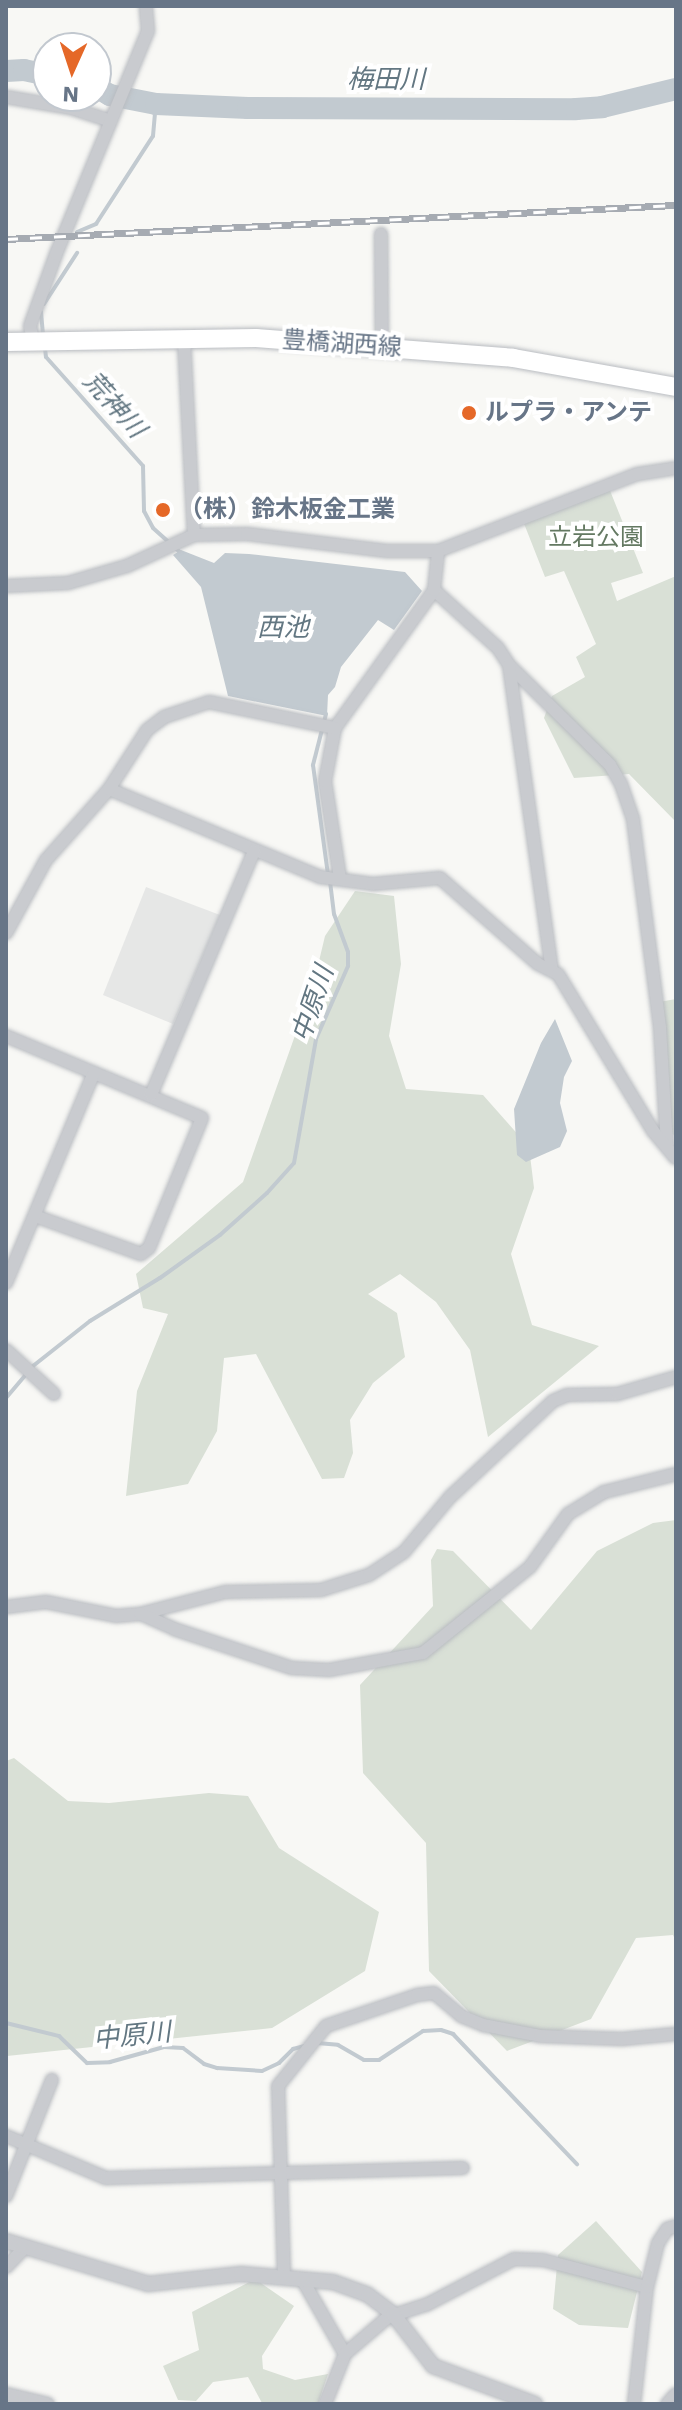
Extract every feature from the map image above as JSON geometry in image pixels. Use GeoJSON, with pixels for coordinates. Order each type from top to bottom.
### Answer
{"type":"FeatureCollection","features":[{"type":"Feature","properties":{"kind":"main road","name":"豊橋湖西線"},"geometry":{"type":"LineString","coordinates":[[6,342],[256,338],[513,358],[676,387]]}},
{"type":"Feature","properties":{"kind":"street"},"geometry":{"type":"LineString","coordinates":[[42,340],[30,326],[148,31],[146,6]]}},
{"type":"Feature","properties":{"kind":"street"},"geometry":{"type":"LineString","coordinates":[[6,97],[112,118]]}},
{"type":"Feature","properties":{"kind":"street"},"geometry":{"type":"LineString","coordinates":[[381,234],[382,347]]}},
{"type":"Feature","properties":{"kind":"street"},"geometry":{"type":"LineString","coordinates":[[184,339],[194,535]]}},
{"type":"Feature","properties":{"kind":"street"},"geometry":{"type":"LineString","coordinates":[[6,586],[68,583],[127,566],[194,535],[247,534],[387,551],[438,551],[638,474],[676,468]]}},
{"type":"Feature","properties":{"kind":"street"},"geometry":{"type":"LineString","coordinates":[[332,877],[325,781],[327,726],[434,590],[438,551]]}},
{"type":"Feature","properties":{"kind":"street"},"geometry":{"type":"LineString","coordinates":[[434,590],[498,648],[509,665],[610,765],[633,819],[660,1027],[667,1145]]}},
{"type":"Feature","properties":{"kind":"street"},"geometry":{"type":"LineString","coordinates":[[509,665],[552,970],[653,1131],[676,1158]]}},
{"type":"Feature","properties":{"kind":"street"},"geometry":{"type":"LineString","coordinates":[[6,933],[46,860],[109,789],[147,730],[164,717],[188,706],[209,702],[327,726]]}},
{"type":"Feature","properties":{"kind":"street"},"geometry":{"type":"LineString","coordinates":[[109,789],[254,851],[332,877],[373,884],[440,878],[538,964],[552,970]]}},
{"type":"Feature","properties":{"kind":"street"},"geometry":{"type":"LineString","coordinates":[[151,1095],[254,851]]}},
{"type":"Feature","properties":{"kind":"street"},"geometry":{"type":"LineString","coordinates":[[6,1036],[202,1118],[149,1248],[141,1254],[35,1216]]}},
{"type":"Feature","properties":{"kind":"street"},"geometry":{"type":"LineString","coordinates":[[6,1283],[94,1073]]}},
{"type":"Feature","properties":{"kind":"street"},"geometry":{"type":"LineString","coordinates":[[6,1350],[54,1394]]}},
{"type":"Feature","properties":{"kind":"street"},"geometry":{"type":"LineString","coordinates":[[6,1607],[46,1602],[116,1616],[140,1614],[225,1592],[321,1590],[369,1575],[404,1552],[450,1497],[553,1401],[567,1395],[617,1394],[676,1377]]}},
{"type":"Feature","properties":{"kind":"street"},"geometry":{"type":"LineString","coordinates":[[140,1614],[174,1629],[292,1668],[329,1670],[423,1653],[530,1567],[568,1514],[604,1492],[676,1474]]}},
{"type":"Feature","properties":{"kind":"street"},"geometry":{"type":"LineString","coordinates":[[284,2275],[278,2086],[326,2026],[417,1995],[434,1993],[461,2016],[483,2025],[540,2036],[622,2039],[676,2034]]}},
{"type":"Feature","properties":{"kind":"street"},"geometry":{"type":"LineString","coordinates":[[6,2196],[52,2080]]}},
{"type":"Feature","properties":{"kind":"street"},"geometry":{"type":"LineString","coordinates":[[6,2136],[106,2178],[463,2168]]}},
{"type":"Feature","properties":{"kind":"street"},"geometry":{"type":"LineString","coordinates":[[634,2404],[647,2287],[658,2243],[667,2229],[676,2226]]}},
{"type":"Feature","properties":{"kind":"street"},"geometry":{"type":"LineString","coordinates":[[6,2241],[148,2284],[241,2274],[284,2275],[333,2282],[368,2295],[393,2314],[433,2366],[535,2404]]}},
{"type":"Feature","properties":{"kind":"street"},"geometry":{"type":"LineString","coordinates":[[6,2267],[26,2246]]}},
{"type":"Feature","properties":{"kind":"street"},"geometry":{"type":"LineString","coordinates":[[325,2404],[345,2354],[393,2314],[426,2305],[514,2259],[543,2260],[647,2287]]}},
{"type":"Feature","properties":{"kind":"street"},"geometry":{"type":"LineString","coordinates":[[302,2279],[345,2354]]}},
{"type":"Feature","properties":{"kind":"street"},"geometry":{"type":"LineString","coordinates":[[6,2394],[48,2404]]}},
{"type":"Feature","properties":{"kind":"street"},"geometry":{"type":"LineString","coordinates":[[667,2404],[676,2394]]}},
{"type":"Feature","properties":{"kind":"shaded area"},"geometry":{"type":"Polygon","coordinates":[[[146,887],[220,915],[173,1024],[103,995],[146,887]]]}},
{"type":"Feature","properties":{"kind":"green space","name":"立岩公園"},"geometry":{"type":"Polygon","coordinates":[[[609,488],[643,573],[611,583],[617,601],[676,576],[676,822],[629,774],[574,778],[544,718],[552,696],[585,677],[576,657],[596,644],[564,571],[545,577],[523,521],[609,488]]]}},
{"type":"Feature","properties":{"kind":"green space"},"geometry":{"type":"Polygon","coordinates":[[[355,891],[394,896],[401,964],[389,1036],[406,1089],[483,1095],[529,1147],[534,1188],[511,1254],[532,1325],[599,1346],[488,1437],[470,1350],[436,1302],[400,1274],[368,1294],[397,1313],[405,1357],[373,1383],[350,1420],[353,1453],[344,1478],[322,1479],[256,1354],[224,1358],[217,1431],[188,1484],[126,1496],[137,1391],[168,1314],[143,1308],[136,1274],[243,1182],[314,982],[325,936],[355,891]]]}},
{"type":"Feature","properties":{"kind":"green space"},"geometry":{"type":"Polygon","coordinates":[[[676,999],[676,1138],[672,1133],[659,1002],[676,999]]]}},
{"type":"Feature","properties":{"kind":"green space"},"geometry":{"type":"Polygon","coordinates":[[[676,1520],[676,1941],[673,1935],[636,1938],[591,2019],[507,2051],[429,1971],[426,1843],[363,1773],[360,1685],[433,1606],[431,1560],[437,1549],[453,1551],[531,1630],[597,1551],[653,1523],[676,1520]]]}},
{"type":"Feature","properties":{"kind":"green space"},"geometry":{"type":"Polygon","coordinates":[[[14,1758],[68,1801],[109,1803],[209,1793],[248,1796],[279,1848],[379,1912],[365,1971],[272,2028],[7,2056],[6,1761],[14,1758]]]}},
{"type":"Feature","properties":{"kind":"green space"},"geometry":{"type":"Polygon","coordinates":[[[596,2221],[642,2272],[628,2328],[579,2325],[553,2309],[558,2255],[596,2221]]]}},
{"type":"Feature","properties":{"kind":"green space"},"geometry":{"type":"Polygon","coordinates":[[[255,2279],[294,2306],[262,2356],[263,2369],[295,2380],[328,2374],[318,2404],[262,2403],[248,2377],[213,2382],[196,2401],[178,2400],[163,2366],[199,2350],[192,2312],[255,2279]]]}},
{"type":"Feature","properties":{"kind":"water","name":"西池"},"geometry":{"type":"Polygon","coordinates":[[[181,550],[214,563],[225,553],[249,554],[405,572],[422,591],[394,630],[378,620],[341,667],[335,687],[328,695],[327,716],[228,696],[201,587],[173,555],[181,550]]]}},
{"type":"Feature","properties":{"kind":"water"},"geometry":{"type":"Polygon","coordinates":[[[555,1019],[572,1061],[564,1077],[560,1103],[567,1131],[560,1147],[526,1162],[517,1155],[514,1109],[541,1043],[555,1019]]]}},
{"type":"Feature","properties":{"kind":"waterway","name":"梅田川"},"geometry":{"type":"LineString","coordinates":[[6,71],[32,72]]}},
{"type":"Feature","properties":{"kind":"waterway","name":"梅田川"},"geometry":{"type":"LineString","coordinates":[[112,95],[156,104],[248,108],[576,109],[602,107],[676,89]]}},
{"type":"Feature","properties":{"kind":"waterway","name":"荒神川"},"geometry":{"type":"LineString","coordinates":[[77,232],[96,224],[153,136],[156,104]]}},
{"type":"Feature","properties":{"kind":"waterway","name":"荒神川"},"geometry":{"type":"LineString","coordinates":[[44,304],[77,253]]}},
{"type":"Feature","properties":{"kind":"waterway","name":"荒神川"},"geometry":{"type":"LineString","coordinates":[[41,312],[43,335]]}},
{"type":"Feature","properties":{"kind":"waterway","name":"荒神川"},"geometry":{"type":"LineString","coordinates":[[45,348],[46,357],[143,466],[144,511],[153,528],[182,554]]}},
{"type":"Feature","properties":{"kind":"waterway","name":"中原川"},"geometry":{"type":"LineString","coordinates":[[326,714],[313,765],[328,874]]}},
{"type":"Feature","properties":{"kind":"waterway","name":"中原川"},"geometry":{"type":"LineString","coordinates":[[6,1398],[33,1366],[90,1321],[160,1278],[220,1235],[267,1193],[294,1163],[316,1039],[348,966],[348,952],[334,914],[330,883]]}},
{"type":"Feature","properties":{"kind":"waterway","name":"中原川"},"geometry":{"type":"LineString","coordinates":[[6,2023],[59,2036],[87,2063],[110,2062],[164,2047],[183,2048],[204,2064],[217,2068],[262,2071],[279,2063],[293,2049],[304,2046]]}},
{"type":"Feature","properties":{"kind":"waterway","name":"中原川"},"geometry":{"type":"LineString","coordinates":[[317,2043],[338,2045],[364,2060],[379,2060],[423,2031],[441,2030],[453,2034],[577,2164]]}},
{"type":"Feature","properties":{"kind":"railway"},"geometry":{"type":"LineString","coordinates":[[6,239],[676,205]]}},
{"type":"Feature","properties":{"kind":"place","name":"ルプラ・アンテ"},"geometry":{"type":"Point","coordinates":[469,413]}},
{"type":"Feature","properties":{"kind":"place","name":"（株）鈴木板金工業"},"geometry":{"type":"Point","coordinates":[163,510]}}]}
